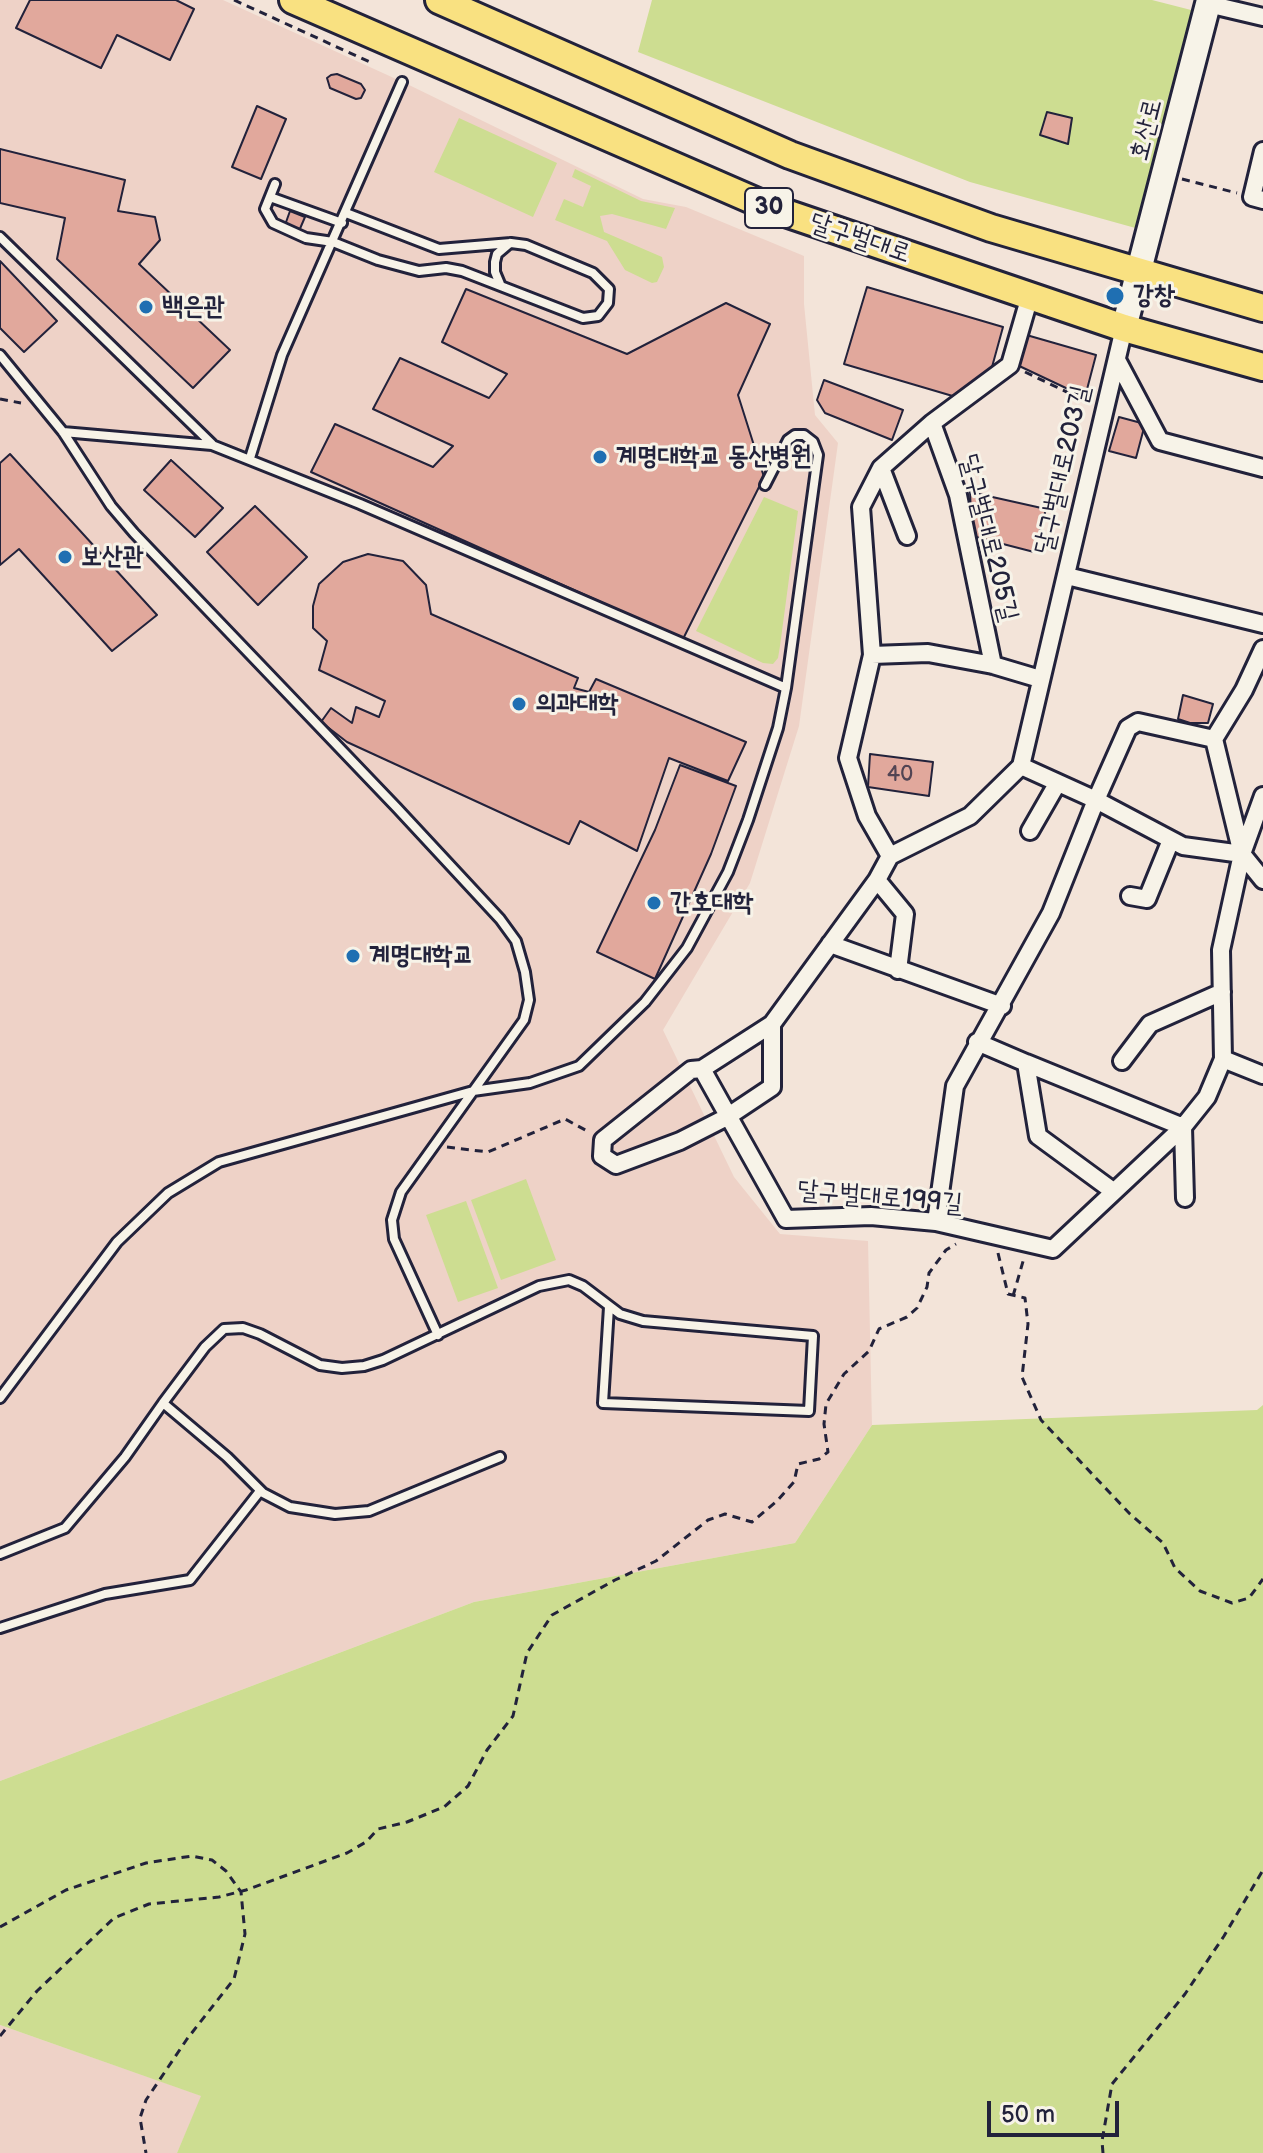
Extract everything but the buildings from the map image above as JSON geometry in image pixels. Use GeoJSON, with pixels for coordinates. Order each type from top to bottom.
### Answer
{"type":"FeatureCollection","features":[{"type":"Feature","properties":{"kind":"main road","name":"달구벌대로"},"geometry":{"type":"LineString","coordinates":[[293,0],[771,208],[1124,328],[1263,367]]}},
{"type":"Feature","properties":{"kind":"main road","name":"달구벌대로"},"geometry":{"type":"LineString","coordinates":[[439,0],[790,155],[991,228],[1263,308]]}},
{"type":"Feature","properties":{"kind":"street"},"geometry":{"type":"LineString","coordinates":[[1208,2],[1263,17]]}},
{"type":"Feature","properties":{"kind":"street","name":"호산로"},"geometry":{"type":"LineString","coordinates":[[1139,273],[1208,2]]}},
{"type":"Feature","properties":{"kind":"street"},"geometry":{"type":"LineString","coordinates":[[1258,198],[1263,151]]}},
{"type":"Feature","properties":{"kind":"street","name":"달구벌대로203길"},"geometry":{"type":"LineString","coordinates":[[1021,766],[1139,273]]}},
{"type":"Feature","properties":{"kind":"street"},"geometry":{"type":"LineString","coordinates":[[890,856],[867,816],[848,758],[872,655],[861,507],[881,468],[932,423],[1010,365],[1030,296]]}},
{"type":"Feature","properties":{"kind":"street"},"geometry":{"type":"LineString","coordinates":[[1117,360],[1160,441],[1263,468]]}},
{"type":"Feature","properties":{"kind":"street","name":"달구벌대로205길"},"geometry":{"type":"LineString","coordinates":[[932,423],[958,495],[993,665]]}},
{"type":"Feature","properties":{"kind":"street"},"geometry":{"type":"LineString","coordinates":[[881,468],[907,536]]}},
{"type":"Feature","properties":{"kind":"street"},"geometry":{"type":"LineString","coordinates":[[1067,576],[1263,624]]}},
{"type":"Feature","properties":{"kind":"street"},"geometry":{"type":"LineString","coordinates":[[936,1222],[955,1086],[1051,913],[1128,728],[1138,722],[1214,739],[1244,690],[1263,649]]}},
{"type":"Feature","properties":{"kind":"street"},"geometry":{"type":"LineString","coordinates":[[872,655],[928,653],[993,665],[1040,679]]}},
{"type":"Feature","properties":{"kind":"street","name":"달구벌대로199길"},"geometry":{"type":"LineString","coordinates":[[1214,739],[1242,854],[1263,880]]}},
{"type":"Feature","properties":{"kind":"street"},"geometry":{"type":"LineString","coordinates":[[772,1024],[772,1087],[727,1117],[680,1141],[616,1165],[602,1156],[603,1140],[691,1070],[702,1069],[772,1024],[877,880],[890,856],[970,816],[1021,766],[1096,800],[1183,846],[1242,854]]}},
{"type":"Feature","properties":{"kind":"street"},"geometry":{"type":"LineString","coordinates":[[1030,831],[1057,784]]}},
{"type":"Feature","properties":{"kind":"street","name":"달구벌대로199길"},"geometry":{"type":"LineString","coordinates":[[702,1069],[786,1219],[871,1216],[936,1222],[1053,1249],[1183,1127],[1207,1097],[1223,1059],[1221,950],[1242,854],[1263,796]]}},
{"type":"Feature","properties":{"kind":"street"},"geometry":{"type":"LineString","coordinates":[[1130,896],[1147,899],[1171,840]]}},
{"type":"Feature","properties":{"kind":"street"},"geometry":{"type":"LineString","coordinates":[[877,880],[905,914],[898,970]]}},
{"type":"Feature","properties":{"kind":"street"},"geometry":{"type":"LineString","coordinates":[[830,944],[1002,1006]]}},
{"type":"Feature","properties":{"kind":"street"},"geometry":{"type":"LineString","coordinates":[[1122,1061],[1150,1024],[1222,992]]}},
{"type":"Feature","properties":{"kind":"street"},"geometry":{"type":"LineString","coordinates":[[977,1042],[1183,1127],[1185,1198]]}},
{"type":"Feature","properties":{"kind":"street"},"geometry":{"type":"LineString","coordinates":[[1223,1059],[1263,1075]]}},
{"type":"Feature","properties":{"kind":"street"},"geometry":{"type":"LineString","coordinates":[[1026,1063],[1038,1136],[1113,1191]]}},
{"type":"Feature","properties":{"kind":"lane"},"geometry":{"type":"LineString","coordinates":[[250,458],[282,355],[402,82]]}},
{"type":"Feature","properties":{"kind":"lane"},"geometry":{"type":"LineString","coordinates":[[275,184],[265,209],[273,223],[306,238],[333,242],[389,264],[419,271],[446,268],[462,271],[583,318],[598,316],[608,303],[609,289],[593,273],[536,248],[511,243],[439,249],[346,213]]}},
{"type":"Feature","properties":{"kind":"lane"},"geometry":{"type":"LineString","coordinates":[[270,197],[342,223]]}},
{"type":"Feature","properties":{"kind":"lane"},"geometry":{"type":"LineString","coordinates":[[0,237],[212,445]]}},
{"type":"Feature","properties":{"kind":"lane"},"geometry":{"type":"LineString","coordinates":[[500,284],[495,272],[497,254],[511,243]]}},
{"type":"Feature","properties":{"kind":"lane"},"geometry":{"type":"LineString","coordinates":[[0,355],[63,432],[111,506],[134,533],[407,819],[500,919],[516,941],[529,1000],[524,1020],[432,1145],[401,1192],[392,1220],[394,1239],[438,1335]]}},
{"type":"Feature","properties":{"kind":"lane"},"geometry":{"type":"LineString","coordinates":[[63,432],[212,445],[250,458],[786,688]]}},
{"type":"Feature","properties":{"kind":"lane"},"geometry":{"type":"LineString","coordinates":[[0,1398],[117,1242],[168,1193],[219,1162],[473,1091],[530,1083],[579,1066],[645,1002],[687,948],[728,872],[778,728],[818,455],[813,442],[804,435],[795,435],[788,440],[765,485]]}},
{"type":"Feature","properties":{"kind":"lane"},"geometry":{"type":"LineString","coordinates":[[0,1554],[65,1528],[125,1457],[205,1347],[224,1329],[243,1328],[320,1365],[342,1368],[383,1360],[539,1286],[569,1280],[583,1286],[623,1316],[643,1321],[813,1336],[809,1411],[603,1403],[609,1307]]}},
{"type":"Feature","properties":{"kind":"lane"},"geometry":{"type":"LineString","coordinates":[[163,1403],[227,1457],[260,1491],[290,1507],[335,1514],[369,1511],[500,1457]]}},
{"type":"Feature","properties":{"kind":"lane"},"geometry":{"type":"LineString","coordinates":[[0,1628],[113,1591],[190,1580],[260,1491]]}},
{"type":"Feature","properties":{"kind":"path"},"geometry":{"type":"LineString","coordinates":[[234,0],[372,63]]}},
{"type":"Feature","properties":{"kind":"path"},"geometry":{"type":"LineString","coordinates":[[1164,175],[1258,198]]}},
{"type":"Feature","properties":{"kind":"path"},"geometry":{"type":"LineString","coordinates":[[1010,365],[1104,410]]}},
{"type":"Feature","properties":{"kind":"path"},"geometry":{"type":"LineString","coordinates":[[0,399],[41,407]]}},
{"type":"Feature","properties":{"kind":"path"},"geometry":{"type":"LineString","coordinates":[[432,1145],[488,1152],[565,1119],[603,1140]]}},
{"type":"Feature","properties":{"kind":"path"},"geometry":{"type":"LineString","coordinates":[[0,2036],[37,1991],[114,1918],[149,1904],[241,1892],[347,1853],[366,1842],[378,1829],[407,1822],[444,1807],[468,1786],[487,1750],[513,1716],[527,1653],[552,1615],[656,1561],[708,1520],[725,1514],[752,1522],[777,1501],[794,1482],[798,1464],[819,1459],[828,1452],[824,1424],[826,1404],[844,1374],[869,1351],[879,1329],[907,1317],[917,1308],[927,1287],[929,1273],[946,1250],[974,1231],[1000,1255],[1008,1294],[1025,1298],[1028,1324],[1022,1377],[1041,1420],[1099,1483],[1163,1543],[1175,1568],[1200,1591],[1232,1603],[1249,1598],[1263,1579]]}},
{"type":"Feature","properties":{"kind":"path"},"geometry":{"type":"LineString","coordinates":[[1013,1296],[1021,1261],[1032,1244]]}},
{"type":"Feature","properties":{"kind":"path"},"geometry":{"type":"LineString","coordinates":[[0,1927],[66,1890],[146,1863],[192,1856],[212,1860],[226,1871],[241,1892],[245,1934],[234,1979],[187,2039],[146,2100],[140,2118],[146,2153]]}},
{"type":"Feature","properties":{"kind":"path"},"geometry":{"type":"LineString","coordinates":[[1103,2153],[1102,2141],[1112,2084],[1185,1994],[1263,1870]]}},
{"type":"Feature","properties":{"kind":"shaded area","name":"계명대학교"},"geometry":{"type":"Polygon","coordinates":[[[0,0],[223,0],[407,84],[643,199],[686,207],[804,256],[804,304],[815,415],[838,443],[799,726],[750,883],[663,1030],[734,1177],[780,1234],[868,1241],[872,1425],[795,1543],[474,1602],[0,1781],[0,0]]]}},
{"type":"Feature","properties":{"kind":"shaded area"},"geometry":{"type":"Polygon","coordinates":[[[0,2025],[202,2096],[177,2153],[0,2153],[0,2025]]]}},
{"type":"Feature","properties":{"kind":"green space"},"geometry":{"type":"Polygon","coordinates":[[[652,0],[1152,0],[1195,11],[1139,229],[970,182],[638,52],[652,0]]]}},
{"type":"Feature","properties":{"kind":"green space"},"geometry":{"type":"Polygon","coordinates":[[[459,118],[557,163],[533,217],[434,172],[459,118]]]}},
{"type":"Feature","properties":{"kind":"green space"},"geometry":{"type":"Polygon","coordinates":[[[575,169],[641,201],[675,208],[666,229],[612,214],[600,216],[604,232],[662,257],[664,267],[657,282],[652,283],[625,270],[607,241],[555,220],[564,199],[583,207],[591,186],[572,177],[575,169]]]}},
{"type":"Feature","properties":{"kind":"green space"},"geometry":{"type":"Polygon","coordinates":[[[764,497],[798,511],[780,646],[778,658],[773,664],[763,663],[696,631],[764,497]]]}},
{"type":"Feature","properties":{"kind":"green space"},"geometry":{"type":"Polygon","coordinates":[[[526,1179],[556,1260],[501,1280],[471,1200],[526,1179]]]}},
{"type":"Feature","properties":{"kind":"green space"},"geometry":{"type":"Polygon","coordinates":[[[466,1201],[498,1288],[458,1302],[426,1215],[466,1201]]]}},
{"type":"Feature","properties":{"kind":"green space"},"geometry":{"type":"Polygon","coordinates":[[[1263,1405],[1263,2153],[177,2153],[201,2096],[0,2025],[0,1781],[474,1602],[795,1543],[872,1425],[1257,1410],[1263,1405]]]}},
{"type":"Feature","properties":{"kind":"place","name":"강창"},"geometry":{"type":"Point","coordinates":[1115,296]}},
{"type":"Feature","properties":{"kind":"place","name":"백은관"},"geometry":{"type":"Point","coordinates":[146,307]}},
{"type":"Feature","properties":{"kind":"place","name":"계명대학교 동산병원"},"geometry":{"type":"Point","coordinates":[600,457]}},
{"type":"Feature","properties":{"kind":"place","name":"보산관"},"geometry":{"type":"Point","coordinates":[65,557]}},
{"type":"Feature","properties":{"kind":"place","name":"의과대학"},"geometry":{"type":"Point","coordinates":[519,704]}},
{"type":"Feature","properties":{"kind":"place","name":"간호대학"},"geometry":{"type":"Point","coordinates":[654,903]}},
{"type":"Feature","properties":{"kind":"place","name":"계명대학교"},"geometry":{"type":"Point","coordinates":[353,956]}}]}
